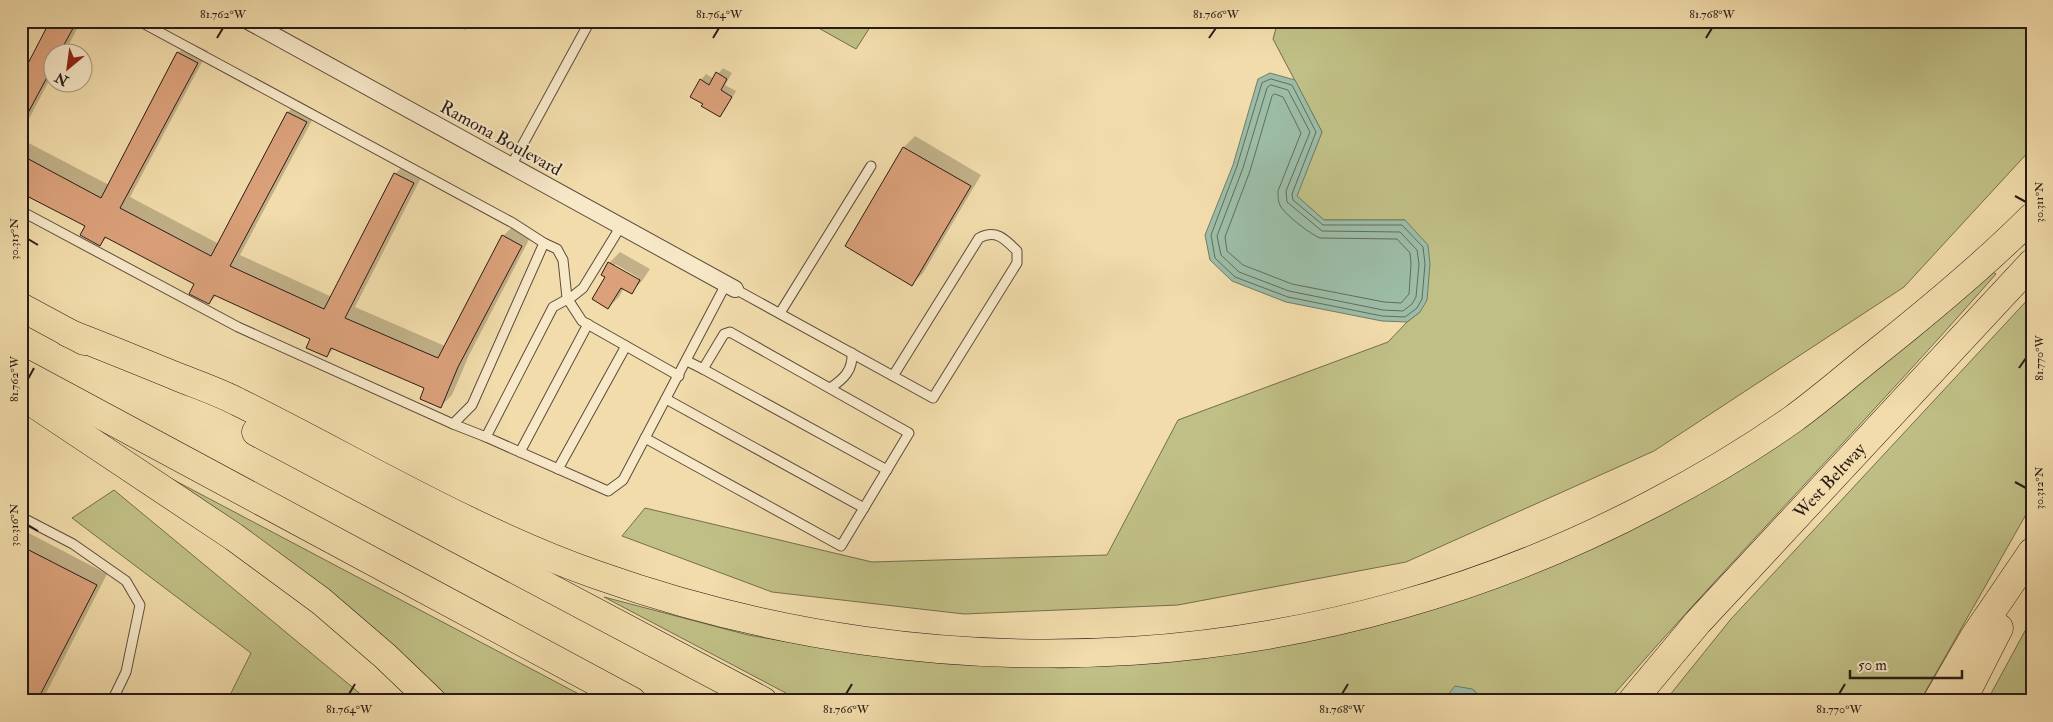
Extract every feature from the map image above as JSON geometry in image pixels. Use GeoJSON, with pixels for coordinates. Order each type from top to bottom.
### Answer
{"type":"FeatureCollection","features":[{"type":"Feature","properties":{"kind":"highway"},"geometry":{"type":"LineString","coordinates":[[68,333],[232,398],[475,525],[596,575],[698,607],[755,622],[862,642],[1030,655],[1086,654],[1227,642],[1309,627],[1365,614],[1444,591],[1524,563],[1576,540],[1653,504],[1724,464],[1794,418],[1948,296],[2032,217]]}},
{"type":"Feature","properties":{"kind":"highway","name":"West Beltway"},"geometry":{"type":"LineString","coordinates":[[1632,701],[1698,622],[2032,263]]}},
{"type":"Feature","properties":{"kind":"highway"},"geometry":{"type":"LineString","coordinates":[[21,307],[763,701]]}},
{"type":"Feature","properties":{"kind":"highway"},"geometry":{"type":"LineString","coordinates":[[21,372],[632,701]]}},
{"type":"Feature","properties":{"kind":"highway"},"geometry":{"type":"LineString","coordinates":[[21,395],[234,537],[321,601],[385,656],[432,701]]}},
{"type":"Feature","properties":{"kind":"highway"},"geometry":{"type":"LineString","coordinates":[[1937,701],[1974,637],[2032,552]]}},
{"type":"Feature","properties":{"kind":"highway"},"geometry":{"type":"LineString","coordinates":[[1962,701],[2032,563]]}},
{"type":"Feature","properties":{"kind":"street","name":"Ramona Boulevard"},"geometry":{"type":"LineString","coordinates":[[248,21],[731,286]]}},
{"type":"Feature","properties":{"kind":"lane"},"geometry":{"type":"LineString","coordinates":[[139,21],[513,223],[557,249],[563,260],[568,298],[582,321],[679,376]]}},
{"type":"Feature","properties":{"kind":"lane"},"geometry":{"type":"LineString","coordinates":[[511,166],[590,21]]}},
{"type":"Feature","properties":{"kind":"lane"},"geometry":{"type":"LineString","coordinates":[[780,313],[871,166]]}},
{"type":"Feature","properties":{"kind":"lane"},"geometry":{"type":"LineString","coordinates":[[21,211],[238,327],[453,424],[608,490],[622,480],[687,361],[731,286],[893,376],[933,398],[1017,263],[1017,251],[998,236],[988,233],[979,238],[893,376]]}},
{"type":"Feature","properties":{"kind":"lane"},"geometry":{"type":"LineString","coordinates":[[486,437],[553,306],[583,288],[621,226]]}},
{"type":"Feature","properties":{"kind":"lane"},"geometry":{"type":"LineString","coordinates":[[453,424],[472,405],[544,243]]}},
{"type":"Feature","properties":{"kind":"lane"},"geometry":{"type":"LineString","coordinates":[[520,452],[588,324]]}},
{"type":"Feature","properties":{"kind":"lane"},"geometry":{"type":"LineString","coordinates":[[645,438],[841,546],[909,433],[730,332],[724,334],[703,369]]}},
{"type":"Feature","properties":{"kind":"lane"},"geometry":{"type":"LineString","coordinates":[[558,469],[626,346]]}},
{"type":"Feature","properties":{"kind":"lane"},"geometry":{"type":"LineString","coordinates":[[830,388],[842,381],[852,362],[852,353]]}},
{"type":"Feature","properties":{"kind":"lane"},"geometry":{"type":"LineString","coordinates":[[687,361],[887,470]]}},
{"type":"Feature","properties":{"kind":"lane"},"geometry":{"type":"LineString","coordinates":[[666,399],[864,508]]}},
{"type":"Feature","properties":{"kind":"lane"},"geometry":{"type":"LineString","coordinates":[[21,518],[73,544],[126,581],[140,605],[126,672],[112,701]]}},
{"type":"Feature","properties":{"kind":"shaded area"},"geometry":{"type":"Polygon","coordinates":[[[806,21],[874,21],[856,49],[806,21]]]}},
{"type":"Feature","properties":{"kind":"shaded area"},"geometry":{"type":"Polygon","coordinates":[[[1278,21],[2032,21],[2032,148],[1904,287],[1654,451],[1406,562],[1178,605],[964,614],[772,592],[622,536],[645,508],[872,562],[1107,555],[1178,420],[1388,342],[1407,322],[1420,312],[1405,220],[1324,220],[1296,196],[1322,132],[1273,39],[1278,21]]]}},
{"type":"Feature","properties":{"kind":"shaded area"},"geometry":{"type":"Polygon","coordinates":[[[1991,271],[1996,274],[1900,382],[1608,701],[1486,701],[1472,689],[1445,698],[1443,701],[801,701],[604,597],[748,635],[818,647],[936,662],[1062,668],[1176,660],[1231,653],[1550,565],[1607,540],[1681,502],[1844,395],[1916,339],[1991,271]]]}},
{"type":"Feature","properties":{"kind":"shaded area"},"geometry":{"type":"Polygon","coordinates":[[[2032,295],[2032,504],[1920,701],[1665,701],[1731,619],[2032,295]]]}},
{"type":"Feature","properties":{"kind":"shaded area"},"geometry":{"type":"Polygon","coordinates":[[[172,479],[592,701],[446,701],[412,667],[172,479]]]}},
{"type":"Feature","properties":{"kind":"shaded area"},"geometry":{"type":"Polygon","coordinates":[[[114,490],[369,701],[227,701],[251,653],[72,518],[114,490]]]}},
{"type":"Feature","properties":{"kind":"shaded area"},"geometry":{"type":"Polygon","coordinates":[[[2032,618],[2032,701],[1987,701],[2032,618]]]}},
{"type":"Feature","properties":{"kind":"water"},"geometry":{"type":"Polygon","coordinates":[[[1270,73],[1295,80],[1322,132],[1297,196],[1324,220],[1405,220],[1428,245],[1430,264],[1427,300],[1420,312],[1407,322],[1382,321],[1286,302],[1232,281],[1210,260],[1205,235],[1233,165],[1258,79],[1270,73]]]}},
{"type":"Feature","properties":{"kind":"water"},"geometry":{"type":"Polygon","coordinates":[[[1455,686],[1472,689],[1486,701],[1443,701],[1455,686]]]}},
{"type":"Feature","properties":{"kind":"building"},"geometry":{"type":"Polygon","coordinates":[[[50,21],[77,21],[65,42],[42,42],[42,87],[21,126],[21,77],[50,21]]]}},
{"type":"Feature","properties":{"kind":"building"},"geometry":{"type":"Polygon","coordinates":[[[177,52],[198,63],[120,208],[211,256],[287,112],[307,122],[230,266],[324,309],[394,173],[414,183],[345,318],[438,358],[502,235],[522,246],[458,367],[441,408],[420,399],[424,388],[331,348],[327,357],[306,348],[310,339],[214,295],[209,304],[189,294],[194,284],[105,237],[100,246],[80,235],[85,226],[21,193],[21,155],[101,198],[177,52]]]}},
{"type":"Feature","properties":{"kind":"building"},"geometry":{"type":"Polygon","coordinates":[[[716,72],[727,79],[721,90],[732,97],[720,117],[690,97],[700,79],[709,85],[716,72]]]}},
{"type":"Feature","properties":{"kind":"building"},"geometry":{"type":"Polygon","coordinates":[[[903,147],[971,186],[912,286],[845,246],[903,147]]]}},
{"type":"Feature","properties":{"kind":"building"},"geometry":{"type":"Polygon","coordinates":[[[608,262],[640,280],[632,294],[621,288],[608,309],[592,299],[605,277],[601,275],[608,262]]]}},
{"type":"Feature","properties":{"kind":"building"},"geometry":{"type":"Polygon","coordinates":[[[21,546],[97,585],[37,701],[21,701],[21,546]]]}}]}
